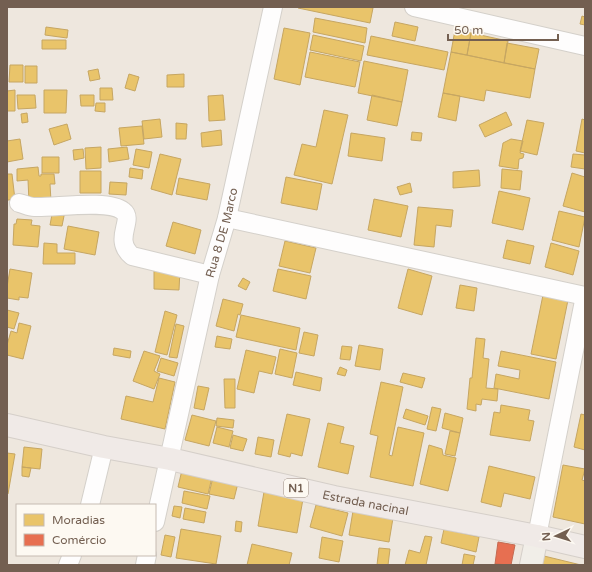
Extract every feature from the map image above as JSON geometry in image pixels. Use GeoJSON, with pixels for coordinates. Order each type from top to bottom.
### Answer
{"type":"FeatureCollection","features":[{"type":"Feature","properties":{"kind":"highway","name":"Estrada nacinal"},"geometry":{"type":"LineString","coordinates":[[7,425],[104,447],[170,459],[334,497],[537,536],[585,547]]}},
{"type":"Feature","properties":{"kind":"main road"},"geometry":{"type":"LineString","coordinates":[[531,565],[537,536]]}},
{"type":"Feature","properties":{"kind":"street","name":"Rua 8 DE Marco"},"geometry":{"type":"LineString","coordinates":[[156,518],[210,275],[227,218],[273,7]]}},
{"type":"Feature","properties":{"kind":"street"},"geometry":{"type":"LineString","coordinates":[[414,7],[585,46]]}},
{"type":"Feature","properties":{"kind":"street"},"geometry":{"type":"LineString","coordinates":[[19,203],[33,207],[106,206],[119,208],[125,212],[127,218],[123,243],[127,251],[132,256],[210,275]]}},
{"type":"Feature","properties":{"kind":"street"},"geometry":{"type":"LineString","coordinates":[[227,218],[585,296],[537,536]]}},
{"type":"Feature","properties":{"kind":"street"},"geometry":{"type":"LineString","coordinates":[[90,504],[104,447]]}},
{"type":"Feature","properties":{"kind":"shaded area"},"geometry":{"type":"Polygon","coordinates":[[[7,7],[585,7],[585,565],[7,565],[7,7]]]}},
{"type":"Feature","properties":{"kind":"building: Moradias"},"geometry":{"type":"Polygon","coordinates":[[[298,7],[366,7],[373,8],[370,23],[298,7]]]}},
{"type":"Feature","properties":{"kind":"building: Moradias"},"geometry":{"type":"Polygon","coordinates":[[[582,16],[585,17],[585,25],[580,24],[582,16]]]}},
{"type":"Feature","properties":{"kind":"building: Moradias"},"geometry":{"type":"Polygon","coordinates":[[[315,18],[367,28],[365,43],[313,32],[315,18]]]}},
{"type":"Feature","properties":{"kind":"building: Moradias"},"geometry":{"type":"Polygon","coordinates":[[[395,22],[418,27],[415,41],[392,36],[395,22]]]}},
{"type":"Feature","properties":{"kind":"building: Moradias"},"geometry":{"type":"Polygon","coordinates":[[[46,27],[68,30],[67,38],[45,35],[46,27]]]}},
{"type":"Feature","properties":{"kind":"building: Moradias"},"geometry":{"type":"Polygon","coordinates":[[[284,28],[310,33],[300,85],[274,79],[284,28]]]}},
{"type":"Feature","properties":{"kind":"building: Moradias"},"geometry":{"type":"Polygon","coordinates":[[[455,30],[471,33],[467,55],[451,52],[455,30]]]}},
{"type":"Feature","properties":{"kind":"building: Moradias"},"geometry":{"type":"Polygon","coordinates":[[[471,33],[508,41],[504,63],[467,55],[471,33]]]}},
{"type":"Feature","properties":{"kind":"building: Moradias"},"geometry":{"type":"Polygon","coordinates":[[[313,35],[364,46],[361,61],[310,50],[313,35]]]}},
{"type":"Feature","properties":{"kind":"building: Moradias"},"geometry":{"type":"Polygon","coordinates":[[[371,36],[448,52],[444,70],[367,55],[371,36]]]}},
{"type":"Feature","properties":{"kind":"building: Moradias"},"geometry":{"type":"Polygon","coordinates":[[[42,40],[66,40],[66,49],[42,49],[42,40]]]}},
{"type":"Feature","properties":{"kind":"building: Moradias"},"geometry":{"type":"Polygon","coordinates":[[[507,43],[539,49],[535,69],[504,63],[507,43]]]}},
{"type":"Feature","properties":{"kind":"building: Moradias"},"geometry":{"type":"Polygon","coordinates":[[[310,52],[360,62],[355,87],[305,77],[310,52]]]}},
{"type":"Feature","properties":{"kind":"building: Moradias"},"geometry":{"type":"Polygon","coordinates":[[[451,52],[535,69],[530,98],[486,90],[484,101],[443,93],[451,52]]]}},
{"type":"Feature","properties":{"kind":"building: Moradias"},"geometry":{"type":"Polygon","coordinates":[[[364,61],[408,70],[402,102],[358,93],[364,61]]]}},
{"type":"Feature","properties":{"kind":"building: Moradias"},"geometry":{"type":"Polygon","coordinates":[[[10,65],[23,65],[23,82],[9,82],[10,65]]]}},
{"type":"Feature","properties":{"kind":"building: Moradias"},"geometry":{"type":"Polygon","coordinates":[[[25,66],[37,66],[37,83],[25,83],[25,66]]]}},
{"type":"Feature","properties":{"kind":"building: Moradias"},"geometry":{"type":"Polygon","coordinates":[[[98,69],[100,79],[90,81],[88,71],[98,69]]]}},
{"type":"Feature","properties":{"kind":"building: Moradias"},"geometry":{"type":"Polygon","coordinates":[[[129,74],[139,77],[135,91],[125,88],[129,74]]]}},
{"type":"Feature","properties":{"kind":"building: Moradias"},"geometry":{"type":"Polygon","coordinates":[[[184,74],[184,87],[167,87],[167,75],[184,74]]]}},
{"type":"Feature","properties":{"kind":"building: Moradias"},"geometry":{"type":"Polygon","coordinates":[[[100,88],[112,88],[113,100],[100,100],[100,88]]]}},
{"type":"Feature","properties":{"kind":"building: Moradias"},"geometry":{"type":"Polygon","coordinates":[[[15,90],[15,111],[7,111],[7,91],[15,90]]]}},
{"type":"Feature","properties":{"kind":"building: Moradias"},"geometry":{"type":"Polygon","coordinates":[[[44,90],[67,90],[66,113],[44,113],[44,90]]]}},
{"type":"Feature","properties":{"kind":"building: Moradias"},"geometry":{"type":"Polygon","coordinates":[[[443,93],[460,96],[456,121],[438,117],[443,93]]]}},
{"type":"Feature","properties":{"kind":"building: Moradias"},"geometry":{"type":"Polygon","coordinates":[[[17,95],[35,95],[36,108],[18,109],[17,95]]]}},
{"type":"Feature","properties":{"kind":"building: Moradias"},"geometry":{"type":"Polygon","coordinates":[[[80,95],[94,95],[94,106],[81,106],[80,95]]]}},
{"type":"Feature","properties":{"kind":"building: Moradias"},"geometry":{"type":"Polygon","coordinates":[[[223,95],[225,120],[209,121],[208,96],[223,95]]]}},
{"type":"Feature","properties":{"kind":"building: Moradias"},"geometry":{"type":"Polygon","coordinates":[[[372,95],[402,102],[397,126],[367,120],[372,95]]]}},
{"type":"Feature","properties":{"kind":"building: Moradias"},"geometry":{"type":"Polygon","coordinates":[[[96,103],[105,103],[105,112],[95,111],[96,103]]]}},
{"type":"Feature","properties":{"kind":"building: Moradias"},"geometry":{"type":"Polygon","coordinates":[[[324,110],[348,115],[332,184],[294,175],[302,144],[316,147],[324,110]]]}},
{"type":"Feature","properties":{"kind":"building: Moradias"},"geometry":{"type":"Polygon","coordinates":[[[506,112],[512,125],[485,137],[479,125],[506,112]]]}},
{"type":"Feature","properties":{"kind":"building: Moradias"},"geometry":{"type":"Polygon","coordinates":[[[27,113],[28,122],[22,123],[21,114],[27,113]]]}},
{"type":"Feature","properties":{"kind":"building: Moradias"},"geometry":{"type":"Polygon","coordinates":[[[160,119],[162,137],[144,139],[142,121],[160,119]]]}},
{"type":"Feature","properties":{"kind":"building: Moradias"},"geometry":{"type":"Polygon","coordinates":[[[582,119],[585,120],[585,153],[576,151],[582,119]]]}},
{"type":"Feature","properties":{"kind":"building: Moradias"},"geometry":{"type":"Polygon","coordinates":[[[527,120],[544,123],[537,155],[520,151],[527,120]]]}},
{"type":"Feature","properties":{"kind":"building: Moradias"},"geometry":{"type":"Polygon","coordinates":[[[176,123],[187,124],[186,139],[176,139],[176,123]]]}},
{"type":"Feature","properties":{"kind":"building: Moradias"},"geometry":{"type":"Polygon","coordinates":[[[67,124],[71,139],[54,145],[49,129],[67,124]]]}},
{"type":"Feature","properties":{"kind":"building: Moradias"},"geometry":{"type":"Polygon","coordinates":[[[142,126],[144,144],[121,146],[119,128],[142,126]]]}},
{"type":"Feature","properties":{"kind":"building: Moradias"},"geometry":{"type":"Polygon","coordinates":[[[221,130],[222,145],[202,147],[201,133],[221,130]]]}},
{"type":"Feature","properties":{"kind":"building: Moradias"},"geometry":{"type":"Polygon","coordinates":[[[412,132],[422,133],[421,141],[411,140],[412,132]]]}},
{"type":"Feature","properties":{"kind":"building: Moradias"},"geometry":{"type":"Polygon","coordinates":[[[351,133],[385,138],[382,161],[348,156],[351,133]]]}},
{"type":"Feature","properties":{"kind":"building: Moradias"},"geometry":{"type":"Polygon","coordinates":[[[20,139],[23,159],[7,162],[7,141],[20,139]]]}},
{"type":"Feature","properties":{"kind":"building: Moradias"},"geometry":{"type":"Polygon","coordinates":[[[511,139],[523,141],[520,153],[524,154],[523,158],[519,159],[518,169],[499,166],[503,143],[511,139]]]}},
{"type":"Feature","properties":{"kind":"building: Moradias"},"geometry":{"type":"Polygon","coordinates":[[[101,147],[101,168],[86,169],[85,148],[101,147]]]}},
{"type":"Feature","properties":{"kind":"building: Moradias"},"geometry":{"type":"Polygon","coordinates":[[[127,147],[129,159],[109,162],[108,149],[127,147]]]}},
{"type":"Feature","properties":{"kind":"building: Moradias"},"geometry":{"type":"Polygon","coordinates":[[[83,149],[84,158],[74,160],[73,150],[83,149]]]}},
{"type":"Feature","properties":{"kind":"building: Moradias"},"geometry":{"type":"Polygon","coordinates":[[[136,149],[152,152],[149,168],[133,165],[136,149]]]}},
{"type":"Feature","properties":{"kind":"building: Moradias"},"geometry":{"type":"Polygon","coordinates":[[[160,154],[181,159],[172,195],[151,189],[160,154]]]}},
{"type":"Feature","properties":{"kind":"building: Moradias"},"geometry":{"type":"Polygon","coordinates":[[[573,154],[585,155],[585,169],[571,167],[573,154]]]}},
{"type":"Feature","properties":{"kind":"building: Moradias"},"geometry":{"type":"Polygon","coordinates":[[[42,157],[59,157],[59,173],[42,173],[42,157]]]}},
{"type":"Feature","properties":{"kind":"building: Moradias"},"geometry":{"type":"Polygon","coordinates":[[[38,167],[39,176],[41,176],[41,174],[54,174],[55,184],[50,184],[51,201],[29,202],[28,180],[17,181],[17,169],[38,167]]]}},
{"type":"Feature","properties":{"kind":"building: Moradias"},"geometry":{"type":"Polygon","coordinates":[[[130,168],[143,170],[142,179],[129,177],[130,168]]]}},
{"type":"Feature","properties":{"kind":"building: Moradias"},"geometry":{"type":"Polygon","coordinates":[[[502,169],[522,171],[520,190],[501,188],[502,169]]]}},
{"type":"Feature","properties":{"kind":"building: Moradias"},"geometry":{"type":"Polygon","coordinates":[[[479,170],[480,186],[453,188],[453,172],[479,170]]]}},
{"type":"Feature","properties":{"kind":"building: Moradias"},"geometry":{"type":"Polygon","coordinates":[[[80,171],[101,171],[101,193],[80,193],[80,171]]]}},
{"type":"Feature","properties":{"kind":"building: Moradias"},"geometry":{"type":"Polygon","coordinates":[[[572,173],[585,177],[585,212],[563,206],[572,173]]]}},
{"type":"Feature","properties":{"kind":"building: Moradias"},"geometry":{"type":"Polygon","coordinates":[[[7,174],[12,174],[15,200],[7,200],[7,174]]]}},
{"type":"Feature","properties":{"kind":"building: Moradias"},"geometry":{"type":"Polygon","coordinates":[[[286,177],[322,184],[317,210],[281,203],[286,177]]]}},
{"type":"Feature","properties":{"kind":"building: Moradias"},"geometry":{"type":"Polygon","coordinates":[[[179,178],[210,184],[207,200],[176,194],[179,178]]]}},
{"type":"Feature","properties":{"kind":"building: Moradias"},"geometry":{"type":"Polygon","coordinates":[[[110,182],[127,183],[126,195],[109,194],[110,182]]]}},
{"type":"Feature","properties":{"kind":"building: Moradias"},"geometry":{"type":"Polygon","coordinates":[[[410,183],[412,192],[400,195],[397,187],[410,183]]]}},
{"type":"Feature","properties":{"kind":"building: Moradias"},"geometry":{"type":"Polygon","coordinates":[[[499,191],[530,198],[523,230],[492,223],[499,191]]]}},
{"type":"Feature","properties":{"kind":"building: Moradias"},"geometry":{"type":"Polygon","coordinates":[[[374,199],[408,206],[401,237],[368,230],[374,199]]]}},
{"type":"Feature","properties":{"kind":"building: Moradias"},"geometry":{"type":"Polygon","coordinates":[[[418,207],[453,210],[451,227],[436,225],[434,247],[414,245],[418,207]]]}},
{"type":"Feature","properties":{"kind":"building: Moradias"},"geometry":{"type":"Polygon","coordinates":[[[53,209],[65,211],[62,226],[50,225],[53,209]]]}},
{"type":"Feature","properties":{"kind":"building: Moradias"},"geometry":{"type":"Polygon","coordinates":[[[559,211],[585,217],[579,247],[552,240],[559,211]]]}},
{"type":"Feature","properties":{"kind":"building: Moradias"},"geometry":{"type":"Polygon","coordinates":[[[17,219],[32,220],[31,225],[40,226],[38,247],[13,245],[14,224],[16,224],[17,219]]]}},
{"type":"Feature","properties":{"kind":"building: Moradias"},"geometry":{"type":"Polygon","coordinates":[[[173,222],[201,230],[195,254],[166,246],[173,222]]]}},
{"type":"Feature","properties":{"kind":"building: Moradias"},"geometry":{"type":"Polygon","coordinates":[[[68,226],[99,232],[95,255],[64,249],[68,226]]]}},
{"type":"Feature","properties":{"kind":"building: Moradias"},"geometry":{"type":"Polygon","coordinates":[[[507,240],[534,246],[530,264],[503,258],[507,240]]]}},
{"type":"Feature","properties":{"kind":"building: Moradias"},"geometry":{"type":"Polygon","coordinates":[[[285,241],[316,248],[310,273],[279,266],[285,241]]]}},
{"type":"Feature","properties":{"kind":"building: Moradias"},"geometry":{"type":"Polygon","coordinates":[[[44,243],[57,244],[57,253],[75,253],[75,264],[43,264],[44,243]]]}},
{"type":"Feature","properties":{"kind":"building: Moradias"},"geometry":{"type":"Polygon","coordinates":[[[551,243],[579,251],[573,275],[545,267],[551,243]]]}},
{"type":"Feature","properties":{"kind":"building: Moradias"},"geometry":{"type":"Polygon","coordinates":[[[10,269],[32,273],[28,298],[19,297],[19,300],[7,298],[10,269]]]}},
{"type":"Feature","properties":{"kind":"building: Moradias"},"geometry":{"type":"Polygon","coordinates":[[[278,269],[311,276],[306,299],[273,291],[278,269]]]}},
{"type":"Feature","properties":{"kind":"building: Moradias"},"geometry":{"type":"Polygon","coordinates":[[[408,269],[432,276],[422,315],[398,308],[408,269]]]}},
{"type":"Feature","properties":{"kind":"building: Moradias"},"geometry":{"type":"Polygon","coordinates":[[[154,270],[180,270],[179,290],[154,289],[154,270]]]}},
{"type":"Feature","properties":{"kind":"building: Moradias"},"geometry":{"type":"Polygon","coordinates":[[[243,278],[250,282],[246,290],[238,286],[243,278]]]}},
{"type":"Feature","properties":{"kind":"building: Moradias"},"geometry":{"type":"Polygon","coordinates":[[[460,285],[477,288],[474,311],[456,308],[460,285]]]}},
{"type":"Feature","properties":{"kind":"building: Moradias"},"geometry":{"type":"Polygon","coordinates":[[[543,295],[568,300],[556,359],[531,354],[543,295]]]}},
{"type":"Feature","properties":{"kind":"building: Moradias"},"geometry":{"type":"Polygon","coordinates":[[[223,299],[243,304],[240,315],[238,314],[234,331],[216,326],[223,299]]]}},
{"type":"Feature","properties":{"kind":"building: Moradias"},"geometry":{"type":"Polygon","coordinates":[[[7,310],[19,313],[14,329],[7,327],[7,310]]]}},
{"type":"Feature","properties":{"kind":"building: Moradias"},"geometry":{"type":"Polygon","coordinates":[[[165,311],[177,315],[167,355],[155,352],[165,311]]]}},
{"type":"Feature","properties":{"kind":"building: Moradias"},"geometry":{"type":"Polygon","coordinates":[[[241,315],[300,328],[296,350],[236,337],[241,315]]]}},
{"type":"Feature","properties":{"kind":"building: Moradias"},"geometry":{"type":"Polygon","coordinates":[[[19,323],[31,326],[23,359],[7,355],[7,345],[11,331],[17,333],[19,323]]]}},
{"type":"Feature","properties":{"kind":"building: Moradias"},"geometry":{"type":"Polygon","coordinates":[[[176,324],[184,326],[177,358],[169,357],[176,324]]]}},
{"type":"Feature","properties":{"kind":"building: Moradias"},"geometry":{"type":"Polygon","coordinates":[[[304,332],[318,335],[314,356],[299,353],[304,332]]]}},
{"type":"Feature","properties":{"kind":"building: Moradias"},"geometry":{"type":"Polygon","coordinates":[[[217,336],[232,339],[230,349],[215,347],[217,336]]]}},
{"type":"Feature","properties":{"kind":"building: Moradias"},"geometry":{"type":"Polygon","coordinates":[[[476,338],[485,339],[483,358],[489,359],[486,388],[498,389],[497,401],[482,399],[481,405],[476,404],[476,411],[467,409],[476,338]]]}},
{"type":"Feature","properties":{"kind":"building: Moradias"},"geometry":{"type":"Polygon","coordinates":[[[359,345],[383,349],[380,370],[355,366],[359,345]]]}},
{"type":"Feature","properties":{"kind":"building: Moradias"},"geometry":{"type":"Polygon","coordinates":[[[342,346],[352,347],[350,360],[340,359],[342,346]]]}},
{"type":"Feature","properties":{"kind":"building: Moradias"},"geometry":{"type":"Polygon","coordinates":[[[114,348],[131,351],[130,358],[113,355],[114,348]]]}},
{"type":"Feature","properties":{"kind":"building: Moradias"},"geometry":{"type":"Polygon","coordinates":[[[280,349],[297,353],[292,378],[275,374],[280,349]]]}},
{"type":"Feature","properties":{"kind":"building: Moradias"},"geometry":{"type":"Polygon","coordinates":[[[246,350],[276,357],[272,374],[259,371],[254,393],[237,389],[246,350]]]}},
{"type":"Feature","properties":{"kind":"building: Moradias"},"geometry":{"type":"Polygon","coordinates":[[[144,351],[160,356],[154,371],[160,374],[154,389],[133,381],[144,351]]]}},
{"type":"Feature","properties":{"kind":"building: Moradias"},"geometry":{"type":"Polygon","coordinates":[[[501,351],[556,362],[549,399],[494,388],[496,374],[519,379],[520,370],[498,366],[501,351]]]}},
{"type":"Feature","properties":{"kind":"building: Moradias"},"geometry":{"type":"Polygon","coordinates":[[[161,358],[178,363],[174,376],[157,371],[161,358]]]}},
{"type":"Feature","properties":{"kind":"building: Moradias"},"geometry":{"type":"Polygon","coordinates":[[[340,367],[347,370],[345,376],[337,374],[340,367]]]}},
{"type":"Feature","properties":{"kind":"building: Moradias"},"geometry":{"type":"Polygon","coordinates":[[[296,372],[322,378],[320,391],[293,385],[296,372]]]}},
{"type":"Feature","properties":{"kind":"building: Moradias"},"geometry":{"type":"Polygon","coordinates":[[[403,373],[425,378],[422,388],[400,382],[403,373]]]}},
{"type":"Feature","properties":{"kind":"building: Moradias"},"geometry":{"type":"Polygon","coordinates":[[[159,378],[175,382],[165,429],[121,419],[126,396],[153,402],[159,378]]]}},
{"type":"Feature","properties":{"kind":"building: Moradias"},"geometry":{"type":"Polygon","coordinates":[[[224,379],[235,379],[235,408],[225,408],[224,379]]]}},
{"type":"Feature","properties":{"kind":"building: Moradias"},"geometry":{"type":"Polygon","coordinates":[[[381,382],[403,387],[389,455],[392,456],[398,427],[424,433],[413,486],[370,477],[378,436],[370,434],[381,382]]]}},
{"type":"Feature","properties":{"kind":"building: Moradias"},"geometry":{"type":"Polygon","coordinates":[[[198,386],[209,388],[204,410],[194,408],[198,386]]]}},
{"type":"Feature","properties":{"kind":"building: Moradias"},"geometry":{"type":"Polygon","coordinates":[[[501,405],[530,410],[528,420],[534,421],[530,441],[490,435],[494,412],[500,413],[501,405]]]}},
{"type":"Feature","properties":{"kind":"building: Moradias"},"geometry":{"type":"Polygon","coordinates":[[[432,407],[441,409],[436,431],[427,429],[432,407]]]}},
{"type":"Feature","properties":{"kind":"building: Moradias"},"geometry":{"type":"Polygon","coordinates":[[[406,409],[428,416],[425,425],[403,418],[406,409]]]}},
{"type":"Feature","properties":{"kind":"building: Moradias"},"geometry":{"type":"Polygon","coordinates":[[[445,413],[463,418],[460,433],[442,428],[445,413]]]}},
{"type":"Feature","properties":{"kind":"building: Moradias"},"geometry":{"type":"Polygon","coordinates":[[[287,414],[310,419],[302,456],[291,453],[290,457],[278,454],[287,414]]]}},
{"type":"Feature","properties":{"kind":"building: Moradias"},"geometry":{"type":"Polygon","coordinates":[[[581,414],[585,415],[585,450],[574,447],[581,414]]]}},
{"type":"Feature","properties":{"kind":"building: Moradias"},"geometry":{"type":"Polygon","coordinates":[[[192,415],[216,421],[209,446],[185,440],[192,415]]]}},
{"type":"Feature","properties":{"kind":"building: Moradias"},"geometry":{"type":"Polygon","coordinates":[[[217,418],[234,420],[233,428],[216,426],[217,418]]]}},
{"type":"Feature","properties":{"kind":"building: Moradias"},"geometry":{"type":"Polygon","coordinates":[[[328,423],[344,427],[340,443],[354,446],[348,474],[318,467],[328,423]]]}},
{"type":"Feature","properties":{"kind":"building: Moradias"},"geometry":{"type":"Polygon","coordinates":[[[217,427],[233,431],[229,447],[213,443],[217,427]]]}},
{"type":"Feature","properties":{"kind":"building: Moradias"},"geometry":{"type":"Polygon","coordinates":[[[450,431],[460,433],[455,456],[445,454],[450,431]]]}},
{"type":"Feature","properties":{"kind":"building: Moradias"},"geometry":{"type":"Polygon","coordinates":[[[233,435],[247,439],[243,451],[230,448],[233,435]]]}},
{"type":"Feature","properties":{"kind":"building: Moradias"},"geometry":{"type":"Polygon","coordinates":[[[258,437],[274,440],[271,457],[255,454],[258,437]]]}},
{"type":"Feature","properties":{"kind":"building: Moradias"},"geometry":{"type":"Polygon","coordinates":[[[429,445],[442,449],[443,455],[456,458],[448,491],[420,484],[429,445]]]}},
{"type":"Feature","properties":{"kind":"building: Moradias"},"geometry":{"type":"Polygon","coordinates":[[[24,447],[42,449],[40,469],[22,467],[24,447]]]}},
{"type":"Feature","properties":{"kind":"building: Moradias"},"geometry":{"type":"Polygon","coordinates":[[[7,453],[15,454],[8,494],[7,494],[7,453]]]}},
{"type":"Feature","properties":{"kind":"building: Moradias"},"geometry":{"type":"Polygon","coordinates":[[[563,465],[585,469],[582,480],[585,481],[585,524],[553,517],[563,465]]]}},
{"type":"Feature","properties":{"kind":"building: Moradias"},"geometry":{"type":"Polygon","coordinates":[[[489,466],[535,477],[530,499],[504,493],[501,507],[481,502],[489,466]]]}},
{"type":"Feature","properties":{"kind":"building: Moradias"},"geometry":{"type":"Polygon","coordinates":[[[22,467],[31,468],[29,477],[22,476],[22,467]]]}},
{"type":"Feature","properties":{"kind":"building: Moradias"},"geometry":{"type":"Polygon","coordinates":[[[182,470],[212,477],[208,494],[178,487],[182,470]]]}},
{"type":"Feature","properties":{"kind":"building: Moradias"},"geometry":{"type":"Polygon","coordinates":[[[213,477],[238,483],[234,499],[209,494],[213,477]]]}},
{"type":"Feature","properties":{"kind":"building: Moradias"},"geometry":{"type":"Polygon","coordinates":[[[184,491],[210,496],[207,509],[182,503],[184,491]]]}},
{"type":"Feature","properties":{"kind":"building: Moradias"},"geometry":{"type":"Polygon","coordinates":[[[264,492],[303,499],[297,533],[258,526],[264,492]]]}},
{"type":"Feature","properties":{"kind":"building: Moradias"},"geometry":{"type":"Polygon","coordinates":[[[316,505],[348,513],[342,536],[310,527],[316,505]]]}},
{"type":"Feature","properties":{"kind":"building: Moradias"},"geometry":{"type":"Polygon","coordinates":[[[174,506],[182,507],[180,518],[172,516],[174,506]]]}},
{"type":"Feature","properties":{"kind":"building: Moradias"},"geometry":{"type":"Polygon","coordinates":[[[185,508],[206,512],[204,523],[183,519],[185,508]]]}},
{"type":"Feature","properties":{"kind":"building: Moradias"},"geometry":{"type":"Polygon","coordinates":[[[353,511],[393,518],[389,542],[349,535],[353,511]]]}},
{"type":"Feature","properties":{"kind":"building: Moradias"},"geometry":{"type":"Polygon","coordinates":[[[236,521],[242,522],[241,532],[235,531],[236,521]]]}},
{"type":"Feature","properties":{"kind":"building: Moradias"},"geometry":{"type":"Polygon","coordinates":[[[181,529],[221,536],[216,564],[176,558],[181,529]]]}},
{"type":"Feature","properties":{"kind":"building: Moradias"},"geometry":{"type":"Polygon","coordinates":[[[444,529],[479,537],[476,552],[441,543],[444,529]]]}},
{"type":"Feature","properties":{"kind":"building: Moradias"},"geometry":{"type":"Polygon","coordinates":[[[165,535],[175,537],[171,557],[161,555],[165,535]]]}},
{"type":"Feature","properties":{"kind":"building: Moradias"},"geometry":{"type":"Polygon","coordinates":[[[425,536],[432,537],[426,565],[405,565],[409,550],[420,553],[425,536]]]}},
{"type":"Feature","properties":{"kind":"building: Moradias"},"geometry":{"type":"Polygon","coordinates":[[[322,537],[343,541],[339,562],[319,558],[322,537]]]}},
{"type":"Feature","properties":{"kind":"building: Moradias"},"geometry":{"type":"Polygon","coordinates":[[[252,544],[292,553],[289,565],[247,565],[252,544]]]}},
{"type":"Feature","properties":{"kind":"building: Moradias"},"geometry":{"type":"Polygon","coordinates":[[[379,548],[390,549],[388,565],[377,565],[379,548]]]}},
{"type":"Feature","properties":{"kind":"building: Moradias"},"geometry":{"type":"Polygon","coordinates":[[[464,554],[475,556],[473,565],[462,565],[464,554]]]}},
{"type":"Feature","properties":{"kind":"building: Moradias"},"geometry":{"type":"Polygon","coordinates":[[[544,556],[581,565],[542,565],[544,556]]]}},
{"type":"Feature","properties":{"kind":"building: Comércio"},"geometry":{"type":"Polygon","coordinates":[[[498,542],[515,545],[511,565],[495,564],[498,542]]]}}]}
